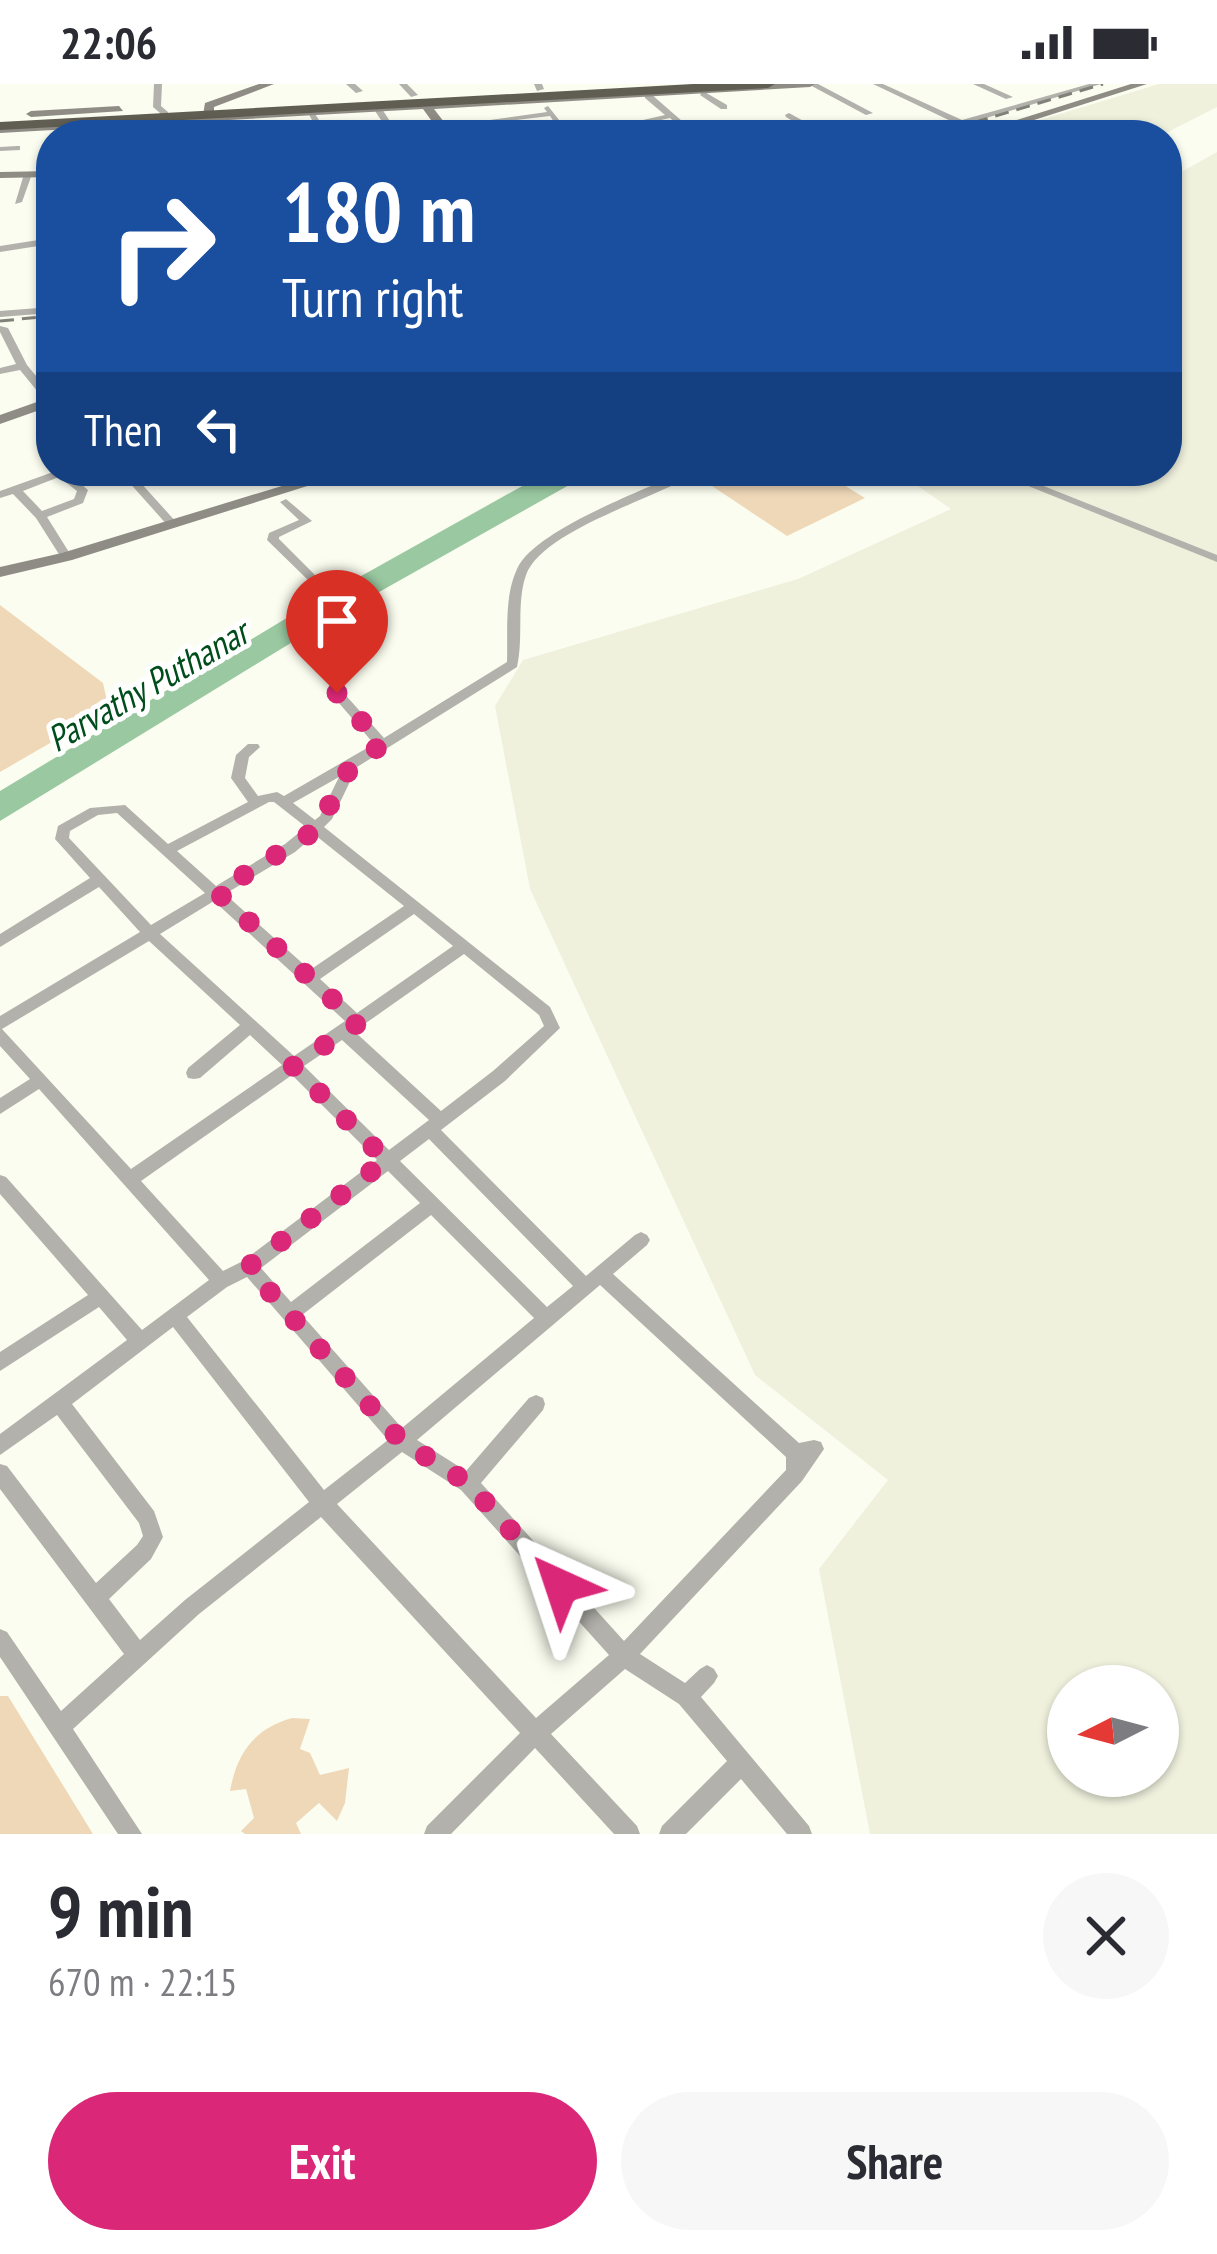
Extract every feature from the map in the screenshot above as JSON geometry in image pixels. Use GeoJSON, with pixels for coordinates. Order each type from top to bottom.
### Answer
{"type":"FeatureCollection","features":[{"type":"Feature","properties":{"kind":"highway"},"geometry":{"type":"LineString","coordinates":[[164,120],[209,112],[768,84]]}},
{"type":"Feature","properties":{"kind":"highway"},"geometry":{"type":"LineString","coordinates":[[209,112],[702,88]]}},
{"type":"Feature","properties":{"kind":"highway"},"geometry":{"type":"LineString","coordinates":[[0,124],[36,123]]}},
{"type":"Feature","properties":{"kind":"street"},"geometry":{"type":"LineString","coordinates":[[158,84],[164,120]]}},
{"type":"Feature","properties":{"kind":"street"},"geometry":{"type":"LineString","coordinates":[[209,112],[269,84]]}},
{"type":"Feature","properties":{"kind":"street"},"geometry":{"type":"LineString","coordinates":[[403,84],[414,95]]}},
{"type":"Feature","properties":{"kind":"street"},"geometry":{"type":"LineString","coordinates":[[209,112],[428,108],[632,84]]}},
{"type":"Feature","properties":{"kind":"street"},"geometry":{"type":"LineString","coordinates":[[209,112],[414,95],[648,96],[702,88],[811,84],[869,113]]}},
{"type":"Feature","properties":{"kind":"street"},"geometry":{"type":"LineString","coordinates":[[877,84],[956,120]]}},
{"type":"Feature","properties":{"kind":"street"},"geometry":{"type":"LineString","coordinates":[[977,84],[1009,97]]}},
{"type":"Feature","properties":{"kind":"street"},"geometry":{"type":"LineString","coordinates":[[1051,84],[1050,90],[1060,95]]}},
{"type":"Feature","properties":{"kind":"street"},"geometry":{"type":"LineString","coordinates":[[973,120],[1097,84]]}},
{"type":"Feature","properties":{"kind":"street"},"geometry":{"type":"LineString","coordinates":[[1024,120],[1142,84]]}},
{"type":"Feature","properties":{"kind":"street"},"geometry":{"type":"LineString","coordinates":[[702,88],[724,107]]}},
{"type":"Feature","properties":{"kind":"street"},"geometry":{"type":"LineString","coordinates":[[541,92],[556,120]]}},
{"type":"Feature","properties":{"kind":"street"},"geometry":{"type":"LineString","coordinates":[[648,96],[675,120]]}},
{"type":"Feature","properties":{"kind":"street"},"geometry":{"type":"LineString","coordinates":[[428,108],[437,120]]}},
{"type":"Feature","properties":{"kind":"street"},"geometry":{"type":"LineString","coordinates":[[379,110],[385,120]]}},
{"type":"Feature","properties":{"kind":"street"},"geometry":{"type":"LineString","coordinates":[[310,113],[315,120]]}},
{"type":"Feature","properties":{"kind":"street"},"geometry":{"type":"LineString","coordinates":[[514,120],[551,114]]}},
{"type":"Feature","properties":{"kind":"street"},"geometry":{"type":"LineString","coordinates":[[789,115],[797,120]]}},
{"type":"Feature","properties":{"kind":"street"},"geometry":{"type":"LineString","coordinates":[[651,120],[670,116]]}},
{"type":"Feature","properties":{"kind":"street"},"geometry":{"type":"LineString","coordinates":[[0,124],[36,128]]}},
{"type":"Feature","properties":{"kind":"street"},"geometry":{"type":"LineString","coordinates":[[0,149],[16,148]]}},
{"type":"Feature","properties":{"kind":"street"},"geometry":{"type":"LineString","coordinates":[[18,202],[36,161]]}},
{"type":"Feature","properties":{"kind":"street"},"geometry":{"type":"LineString","coordinates":[[0,175],[36,174]]}},
{"type":"Feature","properties":{"kind":"street"},"geometry":{"type":"LineString","coordinates":[[0,249],[36,243]]}},
{"type":"Feature","properties":{"kind":"street"},"geometry":{"type":"LineString","coordinates":[[0,314],[36,311]]}},
{"type":"Feature","properties":{"kind":"street"},"geometry":{"type":"LineString","coordinates":[[3,328],[36,383]]}},
{"type":"Feature","properties":{"kind":"street"},"geometry":{"type":"LineString","coordinates":[[0,371],[22,366]]}},
{"type":"Feature","properties":{"kind":"street"},"geometry":{"type":"LineString","coordinates":[[0,420],[36,407]]}},
{"type":"Feature","properties":{"kind":"street"},"geometry":{"type":"LineString","coordinates":[[0,495],[36,482]]}},
{"type":"Feature","properties":{"kind":"street"},"geometry":{"type":"LineString","coordinates":[[40,516],[79,501],[83,490],[79,486]]}},
{"type":"Feature","properties":{"kind":"street"},"geometry":{"type":"LineString","coordinates":[[138,486],[173,525]]}},
{"type":"Feature","properties":{"kind":"street"},"geometry":{"type":"LineString","coordinates":[[0,572],[299,486]]}},
{"type":"Feature","properties":{"kind":"street"},"geometry":{"type":"LineString","coordinates":[[284,802],[513,664],[520,575],[528,559],[553,541],[664,486]]}},
{"type":"Feature","properties":{"kind":"street"},"geometry":{"type":"LineString","coordinates":[[1034,486],[1217,559]]}},
{"type":"Feature","properties":{"kind":"street"},"geometry":{"type":"LineString","coordinates":[[15,489],[66,556]]}},
{"type":"Feature","properties":{"kind":"street"},"geometry":{"type":"LineString","coordinates":[[286,502],[306,521],[276,534],[273,540],[312,578]]}},
{"type":"Feature","properties":{"kind":"street"},"geometry":{"type":"LineString","coordinates":[[337,693],[382,745]]}},
{"type":"Feature","properties":{"kind":"street"},"geometry":{"type":"LineString","coordinates":[[253,747],[243,755],[238,778],[256,803]]}},
{"type":"Feature","properties":{"kind":"street"},"geometry":{"type":"LineString","coordinates":[[0,1024],[316,830],[352,764]]}},
{"type":"Feature","properties":{"kind":"street"},"geometry":{"type":"LineString","coordinates":[[0,1446],[221,1282],[248,1267],[515,1064],[552,1028],[544,1011],[284,802],[272,797],[256,803],[170,849]]}},
{"type":"Feature","properties":{"kind":"street"},"geometry":{"type":"LineString","coordinates":[[436,1834],[537,1731],[624,1656],[798,1461],[594,1281],[435,1124],[310,979],[170,849],[120,808],[95,811],[67,825],[62,835],[99,880],[545,1317]]}},
{"type":"Feature","properties":{"kind":"street"},"geometry":{"type":"LineString","coordinates":[[0,941],[99,880]]}},
{"type":"Feature","properties":{"kind":"street"},"geometry":{"type":"LineString","coordinates":[[310,979],[415,907]]}},
{"type":"Feature","properties":{"kind":"street"},"geometry":{"type":"LineString","coordinates":[[130,1180],[463,947]]}},
{"type":"Feature","properties":{"kind":"street"},"geometry":{"type":"LineString","coordinates":[[194,1073],[250,1026]]}},
{"type":"Feature","properties":{"kind":"street"},"geometry":{"type":"LineString","coordinates":[[0,1035],[221,1282]]}},
{"type":"Feature","properties":{"kind":"street"},"geometry":{"type":"LineString","coordinates":[[0,1107],[40,1081]]}},
{"type":"Feature","properties":{"kind":"street"},"geometry":{"type":"LineString","coordinates":[[0,1182],[140,1341]]}},
{"type":"Feature","properties":{"kind":"street"},"geometry":{"type":"LineString","coordinates":[[290,1314],[431,1205]]}},
{"type":"Feature","properties":{"kind":"street"},"geometry":{"type":"LineString","coordinates":[[59,1727],[192,1607],[401,1441],[641,1240]]}},
{"type":"Feature","properties":{"kind":"street"},"geometry":{"type":"LineString","coordinates":[[248,1267],[401,1441],[468,1483],[624,1656],[687,1696],[801,1834]]}},
{"type":"Feature","properties":{"kind":"street"},"geometry":{"type":"LineString","coordinates":[[0,1363],[100,1297]]}},
{"type":"Feature","properties":{"kind":"street"},"geometry":{"type":"LineString","coordinates":[[176,1317],[322,1503],[629,1834]]}},
{"type":"Feature","properties":{"kind":"street"},"geometry":{"type":"LineString","coordinates":[[59,1402],[147,1518],[153,1537],[144,1552],[94,1599]]}},
{"type":"Feature","properties":{"kind":"street"},"geometry":{"type":"LineString","coordinates":[[468,1483],[536,1404]]}},
{"type":"Feature","properties":{"kind":"street"},"geometry":{"type":"LineString","coordinates":[[0,1473],[139,1656]]}},
{"type":"Feature","properties":{"kind":"street"},"geometry":{"type":"LineString","coordinates":[[0,1639],[131,1834]]}},
{"type":"Feature","properties":{"kind":"street"},"geometry":{"type":"LineString","coordinates":[[687,1696],[706,1676]]}},
{"type":"Feature","properties":{"kind":"street"},"geometry":{"type":"LineString","coordinates":[[670,1834],[741,1763]]}},
{"type":"Feature","properties":{"kind":"shaded area"},"geometry":{"type":"Polygon","coordinates":[[[1159,84],[1217,84],[1217,107],[1182,125],[1182,120],[1040,120],[1159,84]]]}},
{"type":"Feature","properties":{"kind":"shaded area"},"geometry":{"type":"Polygon","coordinates":[[[1217,152],[1217,1834],[870,1834],[819,1569],[888,1480],[755,1375],[530,889],[495,706],[523,660],[798,579],[951,509],[918,486],[1182,486],[1182,172],[1217,152]]]}},
{"type":"Feature","properties":{"kind":"shaded area"},"geometry":{"type":"Polygon","coordinates":[[[522,486],[567,486],[317,627],[0,821],[0,791],[295,613],[522,486]]]}},
{"type":"Feature","properties":{"kind":"shaded area"},"geometry":{"type":"Polygon","coordinates":[[[712,486],[845,486],[865,498],[787,536],[712,486]]]}},
{"type":"Feature","properties":{"kind":"shaded area"},"geometry":{"type":"Polygon","coordinates":[[[0,605],[103,683],[107,701],[83,724],[0,772],[0,605]]]}},
{"type":"Feature","properties":{"kind":"shaded area"},"geometry":{"type":"Polygon","coordinates":[[[0,1696],[8,1696],[93,1834],[0,1834],[0,1696]]]}},
{"type":"Feature","properties":{"kind":"shaded area"},"geometry":{"type":"Polygon","coordinates":[[[292,1718],[310,1719],[300,1749],[310,1753],[320,1775],[349,1768],[345,1803],[337,1821],[319,1803],[296,1823],[301,1834],[245,1834],[241,1831],[254,1818],[246,1789],[230,1791],[237,1765],[258,1736],[292,1718]]]}},
{"type":"Feature","properties":{"kind":"railway"},"geometry":{"type":"LineString","coordinates":[[982,120],[1103,84]]}},
{"type":"Feature","properties":{"kind":"railway"},"geometry":{"type":"LineString","coordinates":[[0,321],[36,317]]}},
{"type":"Feature","properties":{"kind":"route"},"geometry":{"type":"LineString","coordinates":[[337,693],[382,745],[352,764],[316,830],[217,892],[358,1023],[293,1066],[386,1160],[248,1267],[401,1441],[468,1483],[561,1586]]}},
{"type":"Feature","properties":{"kind":"water label","name":"Parvathy Puthanar"},"geometry":{"type":"Point","coordinates":[147,685]}}]}
